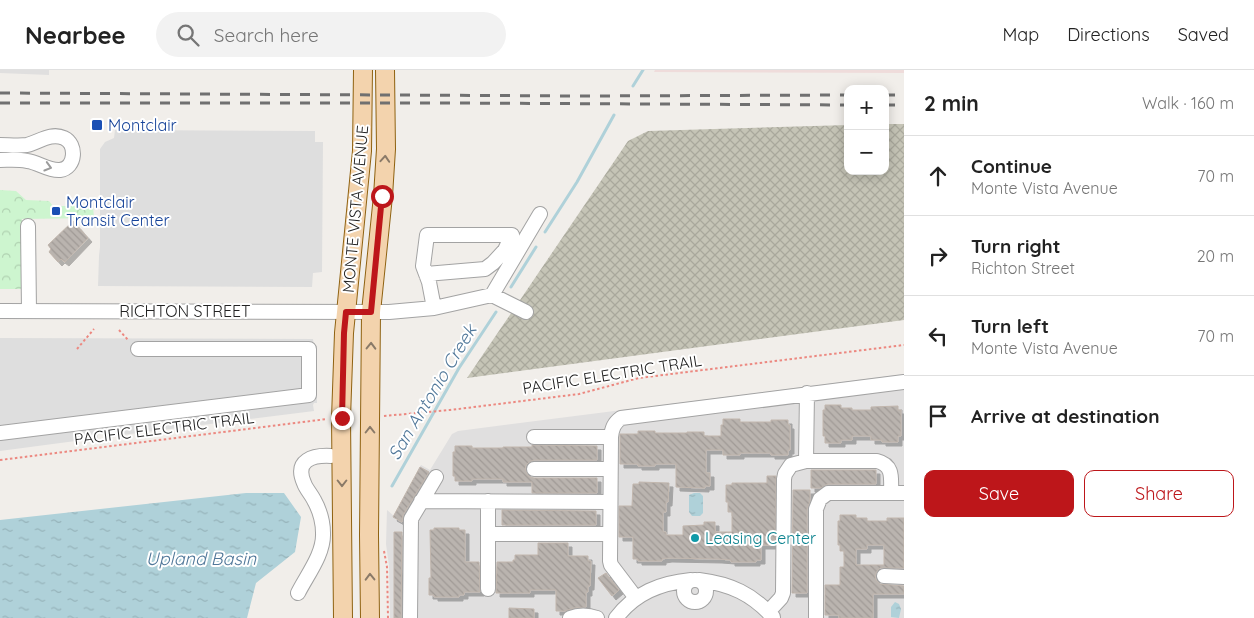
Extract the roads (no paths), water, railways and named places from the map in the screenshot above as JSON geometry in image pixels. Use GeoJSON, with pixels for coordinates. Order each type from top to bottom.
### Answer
{"type":"FeatureCollection","features":[{"type":"Feature","properties":{"kind":"main road","name":"MONTE VISTA AVENUE"},"geometry":{"type":"LineString","coordinates":[[343,618],[342,418],[344,333],[362,151],[362,70]]}},
{"type":"Feature","properties":{"kind":"main road","name":"MONTE VISTA AVENUE"},"geometry":{"type":"LineString","coordinates":[[370,618],[371,312],[386,149],[385,70]]}},
{"type":"Feature","properties":{"kind":"street"},"geometry":{"type":"LineString","coordinates":[[0,145],[27,145],[44,138],[59,136],[69,142],[73,148],[73,155],[69,166],[59,170],[52,170],[28,161],[0,160]]}},
{"type":"Feature","properties":{"kind":"street"},"geometry":{"type":"LineString","coordinates":[[526,312],[492,295],[540,214]]}},
{"type":"Feature","properties":{"kind":"street"},"geometry":{"type":"LineString","coordinates":[[28,226],[29,311]]}},
{"type":"Feature","properties":{"kind":"street"},"geometry":{"type":"LineString","coordinates":[[426,274],[485,269],[504,250],[512,235],[428,235],[423,266],[426,274],[429,282],[434,308]]}},
{"type":"Feature","properties":{"kind":"street","name":"RICHTON STREET"},"geometry":{"type":"LineString","coordinates":[[0,311],[371,312],[434,308],[492,295]]}},
{"type":"Feature","properties":{"kind":"street"},"geometry":{"type":"LineString","coordinates":[[0,433],[309,395],[309,349],[136,348]]}},
{"type":"Feature","properties":{"kind":"street"},"geometry":{"type":"LineString","coordinates":[[636,598],[610,565],[610,437],[615,422],[621,418],[904,382]]}},
{"type":"Feature","properties":{"kind":"street"},"geometry":{"type":"LineString","coordinates":[[806,461],[807,393]]}},
{"type":"Feature","properties":{"kind":"street"},"geometry":{"type":"LineString","coordinates":[[534,437],[610,437]]}},
{"type":"Feature","properties":{"kind":"street"},"geometry":{"type":"LineString","coordinates":[[298,593],[321,549],[324,534],[322,520],[315,501],[304,483],[302,466],[308,459],[320,455],[331,456]]}},
{"type":"Feature","properties":{"kind":"street"},"geometry":{"type":"LineString","coordinates":[[616,618],[636,598],[645,593],[666,584],[695,580],[715,582],[738,590],[757,601],[771,615],[783,593],[785,474],[791,465],[806,461],[881,462],[890,469],[898,493],[828,493],[820,499],[816,509],[816,618]]}},
{"type":"Feature","properties":{"kind":"street"},"geometry":{"type":"LineString","coordinates":[[534,469],[610,469]]}},
{"type":"Feature","properties":{"kind":"street"},"geometry":{"type":"LineString","coordinates":[[410,618],[410,519],[436,477]]}},
{"type":"Feature","properties":{"kind":"street"},"geometry":{"type":"LineString","coordinates":[[421,501],[610,502]]}},
{"type":"Feature","properties":{"kind":"street"},"geometry":{"type":"LineString","coordinates":[[488,501],[488,590]]}},
{"type":"Feature","properties":{"kind":"street"},"geometry":{"type":"LineString","coordinates":[[488,534],[610,534]]}},
{"type":"Feature","properties":{"kind":"street"},"geometry":{"type":"LineString","coordinates":[[884,576],[904,577]]}},
{"type":"Feature","properties":{"kind":"street"},"geometry":{"type":"LineString","coordinates":[[570,618],[591,616],[597,618]]}},
{"type":"Feature","properties":{"kind":"water","name":"Upland Basin"},"geometry":{"type":"Polygon","coordinates":[[[246,493],[284,493],[301,517],[295,552],[256,583],[247,618],[0,618],[0,520],[246,493]]]}},
{"type":"Feature","properties":{"kind":"water"},"geometry":{"type":"Polygon","coordinates":[[[700,493],[703,496],[703,513],[700,516],[692,516],[689,512],[689,495],[700,493]]]}},
{"type":"Feature","properties":{"kind":"water"},"geometry":{"type":"Polygon","coordinates":[[[895,602],[899,604],[901,609],[899,618],[891,617],[891,607],[895,602]]]}},
{"type":"Feature","properties":{"kind":"waterway","name":"San Antonio Creek"},"geometry":{"type":"LineString","coordinates":[[633,86],[643,70]]}},
{"type":"Feature","properties":{"kind":"waterway","name":"San Antonio Creek"},"geometry":{"type":"LineString","coordinates":[[545,232],[577,182],[614,115]]}},
{"type":"Feature","properties":{"kind":"waterway","name":"San Antonio Creek"},"geometry":{"type":"LineString","coordinates":[[511,287],[536,247]]}},
{"type":"Feature","properties":{"kind":"waterway","name":"San Antonio Creek"},"geometry":{"type":"LineString","coordinates":[[392,486],[459,368],[496,312]]}},
{"type":"Feature","properties":{"kind":"railway"},"geometry":{"type":"LineString","coordinates":[[0,93],[583,96],[844,95]]}},
{"type":"Feature","properties":{"kind":"railway"},"geometry":{"type":"LineString","coordinates":[[889,95],[904,95]]}},
{"type":"Feature","properties":{"kind":"railway"},"geometry":{"type":"LineString","coordinates":[[0,103],[844,105]]}},
{"type":"Feature","properties":{"kind":"railway"},"geometry":{"type":"LineString","coordinates":[[889,105],[904,105]]}},
{"type":"Feature","properties":{"kind":"place","name":"Montclair"},"geometry":{"type":"Point","coordinates":[97,125]}},
{"type":"Feature","properties":{"kind":"place","name":"Montclair Transit Center"},"geometry":{"type":"Point","coordinates":[56,211]}},
{"type":"Feature","properties":{"kind":"place","name":"Leasing Center"},"geometry":{"type":"Point","coordinates":[695,538]}}]}
